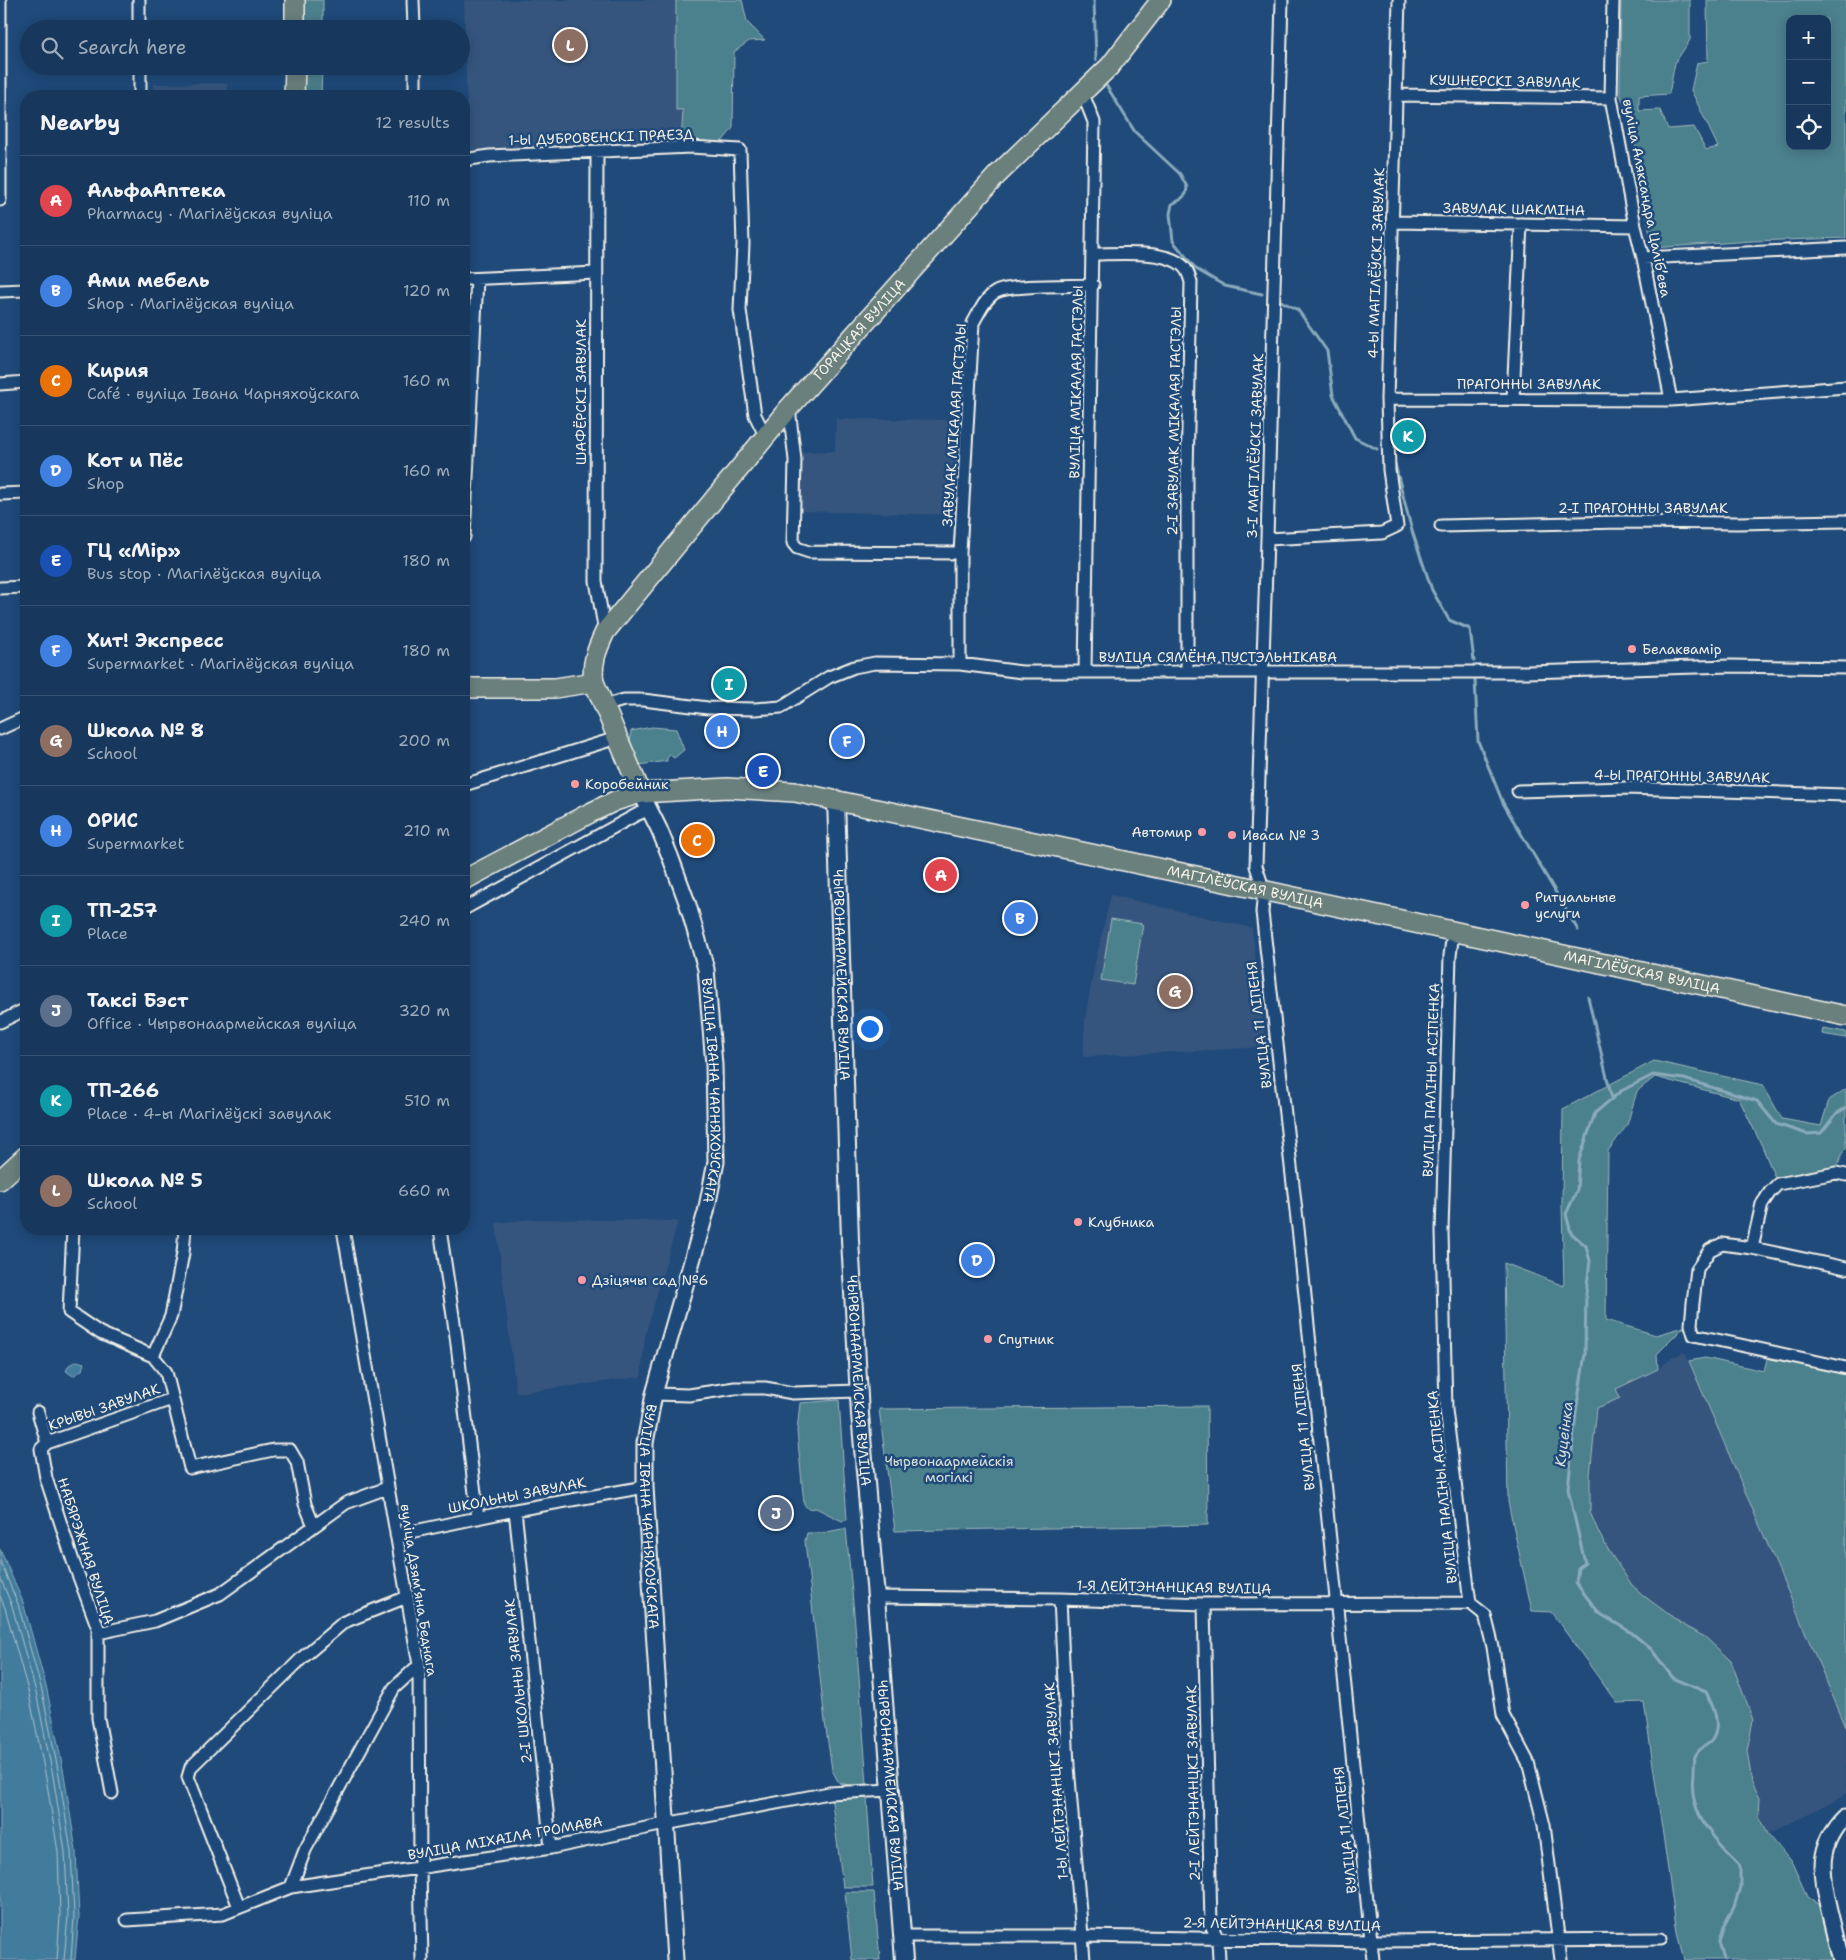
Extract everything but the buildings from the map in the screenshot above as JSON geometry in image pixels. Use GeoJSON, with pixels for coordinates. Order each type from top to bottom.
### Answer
{"type":"FeatureCollection","features":[{"type":"Feature","properties":{"kind":"main road"},"geometry":{"type":"LineString","coordinates":[[295,0],[295,20]]}},
{"type":"Feature","properties":{"kind":"main road","name":"ГОРАЦКАЯ ВУЛІЦА"},"geometry":{"type":"LineString","coordinates":[[594,682],[592,669],[594,656],[604,632],[789,408],[997,175],[1110,66],[1161,0]]}},
{"type":"Feature","properties":{"kind":"main road"},"geometry":{"type":"LineString","coordinates":[[294,75],[294,90]]}},
{"type":"Feature","properties":{"kind":"main road"},"geometry":{"type":"LineString","coordinates":[[470,688],[555,688],[594,682],[645,801]]}},
{"type":"Feature","properties":{"kind":"main road","name":"МАГІЛЁЎСКАЯ ВУЛІЦА"},"geometry":{"type":"LineString","coordinates":[[470,877],[615,801],[645,801],[727,788],[795,792],[1846,1016]]}},
{"type":"Feature","properties":{"kind":"main road","name":"ЧЫРВОНААРМЕЙСКАЯ ВУЛІЦА"},"geometry":{"type":"LineString","coordinates":[[836,800],[850,1240],[859,1391],[904,1960]]}},
{"type":"Feature","properties":{"kind":"main road"},"geometry":{"type":"LineString","coordinates":[[0,1180],[20,1162]]}},
{"type":"Feature","properties":{"kind":"street"},"geometry":{"type":"LineString","coordinates":[[0,0],[0,200]]}},
{"type":"Feature","properties":{"kind":"street"},"geometry":{"type":"LineString","coordinates":[[139,0],[140,20]]}},
{"type":"Feature","properties":{"kind":"street"},"geometry":{"type":"LineString","coordinates":[[413,0],[414,20]]}},
{"type":"Feature","properties":{"kind":"street","name":"3-І МАГІЛЁЎСКІ ЗАВУЛАК"},"geometry":{"type":"LineString","coordinates":[[1264,891],[1256,866],[1282,0]]}},
{"type":"Feature","properties":{"kind":"street","name":"4-Ы МАГІЛЁЎСКІ ЗАВУЛАК"},"geometry":{"type":"LineString","coordinates":[[1267,539],[1382,533],[1396,526],[1389,470],[1387,399],[1400,0]]}},
{"type":"Feature","properties":{"kind":"street","name":"вуліца Аляксандра Цалібʼева"},"geometry":{"type":"LineString","coordinates":[[1613,0],[1611,98],[1671,400]]}},
{"type":"Feature","properties":{"kind":"street"},"geometry":{"type":"LineString","coordinates":[[140,75],[140,90]]}},
{"type":"Feature","properties":{"kind":"street"},"geometry":{"type":"LineString","coordinates":[[415,75],[416,90]]}},
{"type":"Feature","properties":{"kind":"street","name":"ВУЛІЦА МІКАЛАЯ ГАСТЭЛЫ"},"geometry":{"type":"LineString","coordinates":[[1083,94],[1094,122],[1093,285],[1085,672]]}},
{"type":"Feature","properties":{"kind":"street","name":"КУШНЕРСКІ ЗАВУЛАК"},"geometry":{"type":"LineString","coordinates":[[1398,94],[1611,98]]}},
{"type":"Feature","properties":{"kind":"street","name":"1-Ы ДУБРОВЕНСКІ ПРАЕЗД"},"geometry":{"type":"LineString","coordinates":[[470,159],[489,156],[691,147],[740,150],[743,244],[740,310],[755,415],[766,437]]}},
{"type":"Feature","properties":{"kind":"street","name":"ШАФЁРСКІ ЗАВУЛАК"},"geometry":{"type":"LineString","coordinates":[[597,152],[596,581],[604,632]]}},
{"type":"Feature","properties":{"kind":"street","name":"ЗАВУЛАК ШАКМІНА"},"geometry":{"type":"LineString","coordinates":[[1393,222],[1635,226]]}},
{"type":"Feature","properties":{"kind":"street"},"geometry":{"type":"LineString","coordinates":[[1513,398],[1521,224]]}},
{"type":"Feature","properties":{"kind":"street"},"geometry":{"type":"LineString","coordinates":[[1644,258],[1846,248]]}},
{"type":"Feature","properties":{"kind":"street","name":"2-І ЗАВУЛАК МІКАЛАЯ ГАСТЭЛЫ"},"geometry":{"type":"LineString","coordinates":[[1093,254],[1149,254],[1165,258],[1176,262],[1187,270],[1192,282],[1187,474],[1186,671]]}},
{"type":"Feature","properties":{"kind":"street"},"geometry":{"type":"LineString","coordinates":[[470,280],[596,273]]}},
{"type":"Feature","properties":{"kind":"street"},"geometry":{"type":"LineString","coordinates":[[470,418],[477,279]]}},
{"type":"Feature","properties":{"kind":"street","name":"ЗАВУЛАК МІКАЛАЯ ГАСТЭЛЫ"},"geometry":{"type":"LineString","coordinates":[[960,664],[960,553],[973,323],[984,303],[995,292],[1027,288],[1093,285]]}},
{"type":"Feature","properties":{"kind":"street"},"geometry":{"type":"LineString","coordinates":[[0,290],[20,290]]}},
{"type":"Feature","properties":{"kind":"street"},"geometry":{"type":"LineString","coordinates":[[0,384],[20,382]]}},
{"type":"Feature","properties":{"kind":"street","name":"ПРАГОННЫ ЗАВУЛАК"},"geometry":{"type":"LineString","coordinates":[[1387,399],[1671,400],[1846,387]]}},
{"type":"Feature","properties":{"kind":"street"},"geometry":{"type":"LineString","coordinates":[[789,408],[795,460],[793,543],[797,548],[809,552],[960,553]]}},
{"type":"Feature","properties":{"kind":"street"},"geometry":{"type":"LineString","coordinates":[[0,494],[20,494]]}},
{"type":"Feature","properties":{"kind":"street","name":"2-І ПРАГОННЫ ЗАВУЛАК"},"geometry":{"type":"LineString","coordinates":[[1441,526],[1623,522],[1738,523],[1846,521]]}},
{"type":"Feature","properties":{"kind":"street"},"geometry":{"type":"LineString","coordinates":[[0,588],[20,587]]}},
{"type":"Feature","properties":{"kind":"street","name":"ВУЛІЦА СЯМЁНА ПУСТЭЛЬНІКАВА"},"geometry":{"type":"LineString","coordinates":[[603,706],[624,700],[643,700],[708,708],[755,710],[781,706],[829,677],[854,667],[875,663],[960,664],[1022,672],[1527,672],[1731,666],[1846,668]]}},
{"type":"Feature","properties":{"kind":"street"},"geometry":{"type":"LineString","coordinates":[[0,728],[20,720]]}},
{"type":"Feature","properties":{"kind":"street"},"geometry":{"type":"LineString","coordinates":[[470,784],[617,738]]}},
{"type":"Feature","properties":{"kind":"street","name":"4-Ы ПРАГОННЫ ЗАВУЛАК"},"geometry":{"type":"LineString","coordinates":[[1518,791],[1626,788],[1846,795]]}},
{"type":"Feature","properties":{"kind":"street"},"geometry":{"type":"LineString","coordinates":[[470,906],[627,819],[645,801]]}},
{"type":"Feature","properties":{"kind":"street","name":"ВУЛІЦА ІВАНА ЧАРНЯХОЎСКАГА"},"geometry":{"type":"LineString","coordinates":[[645,801],[670,856],[688,905],[706,969],[714,1065],[716,1162],[706,1212],[654,1394],[645,1443],[645,1487],[675,1960]]}},
{"type":"Feature","properties":{"kind":"street","name":"ВУЛІЦА 11 ЛІПЕНЯ"},"geometry":{"type":"LineString","coordinates":[[1264,891],[1262,912],[1299,1237],[1373,1960]]}},
{"type":"Feature","properties":{"kind":"street","name":"ВУЛІЦА ПАЛІНЫ АСІПЕНКА"},"geometry":{"type":"LineString","coordinates":[[1454,932],[1450,956],[1442,1241],[1446,1410],[1470,1603]]}},
{"type":"Feature","properties":{"kind":"street"},"geometry":{"type":"LineString","coordinates":[[0,1022],[20,1012]]}},
{"type":"Feature","properties":{"kind":"street"},"geometry":{"type":"LineString","coordinates":[[1752,1248],[1762,1204],[1778,1184],[1828,1174],[1846,1175]]}},
{"type":"Feature","properties":{"kind":"street"},"geometry":{"type":"LineString","coordinates":[[74,1235],[69,1312],[100,1333],[153,1356],[171,1316],[184,1235]]}},
{"type":"Feature","properties":{"kind":"street","name":"вуліца Дзямʼяна Беднага"},"geometry":{"type":"LineString","coordinates":[[344,1235],[386,1488],[419,1665],[422,1960]]}},
{"type":"Feature","properties":{"kind":"street"},"geometry":{"type":"LineString","coordinates":[[441,1235],[456,1336],[478,1518]]}},
{"type":"Feature","properties":{"kind":"street"},"geometry":{"type":"LineString","coordinates":[[1846,1268],[1752,1248],[1722,1244],[1710,1250],[1697,1269],[1692,1318],[1694,1335],[1846,1368]]}},
{"type":"Feature","properties":{"kind":"street","name":"КРЫВЫ ЗАВУЛАК"},"geometry":{"type":"LineString","coordinates":[[153,1356],[166,1372],[190,1468],[273,1450],[290,1450],[297,1462],[305,1504],[314,1526]]}},
{"type":"Feature","properties":{"kind":"street"},"geometry":{"type":"LineString","coordinates":[[654,1394],[689,1395],[735,1388],[765,1388],[793,1393],[859,1391]]}},
{"type":"Feature","properties":{"kind":"street","name":"КРЫВЫ ЗАВУЛАК"},"geometry":{"type":"LineString","coordinates":[[47,1443],[172,1399]]}},
{"type":"Feature","properties":{"kind":"street","name":"НАБЯРЭЖНАЯ ВУЛІЦА"},"geometry":{"type":"LineString","coordinates":[[38,1412],[47,1443],[41,1449],[46,1478],[98,1628],[98,1718],[112,1793]]}},
{"type":"Feature","properties":{"kind":"street","name":"ШКОЛЬНЫ ЗАВУЛАК"},"geometry":{"type":"LineString","coordinates":[[396,1535],[514,1510],[645,1487]]}},
{"type":"Feature","properties":{"kind":"street"},"geometry":{"type":"LineString","coordinates":[[98,1633],[155,1621],[220,1594],[346,1503],[386,1488]]}},
{"type":"Feature","properties":{"kind":"street","name":"2-І ШКОЛЬНЫ ЗАВУЛАК"},"geometry":{"type":"LineString","coordinates":[[514,1510],[551,1848]]}},
{"type":"Feature","properties":{"kind":"street"},"geometry":{"type":"LineString","coordinates":[[239,1907],[188,1777],[191,1767],[302,1658],[344,1622],[407,1597]]}},
{"type":"Feature","properties":{"kind":"street","name":"1-Я ЛЕЙТЭНАНЦКАЯ ВУЛІЦА"},"geometry":{"type":"LineString","coordinates":[[876,1597],[1060,1599],[1204,1604],[1470,1603]]}},
{"type":"Feature","properties":{"kind":"street","name":"1-Ы ЛЕЙТЭНАНЦКІ ЗАВУЛАК"},"geometry":{"type":"LineString","coordinates":[[1060,1599],[1068,1766],[1084,1960]]}},
{"type":"Feature","properties":{"kind":"street"},"geometry":{"type":"LineString","coordinates":[[1470,1603],[1485,1614],[1493,1647],[1503,1715],[1528,1762],[1544,1825],[1561,1960]]}},
{"type":"Feature","properties":{"kind":"street","name":"2-І ЛЕЙТЭНАНЦКІ ЗАВУЛАК"},"geometry":{"type":"LineString","coordinates":[[1204,1604],[1211,1925],[1218,1939],[1219,1960]]}},
{"type":"Feature","properties":{"kind":"street"},"geometry":{"type":"LineString","coordinates":[[292,1887],[305,1850],[394,1688],[419,1665]]}},
{"type":"Feature","properties":{"kind":"street","name":"ВУЛІЦА МІХАІЛА ГРОМАВА"},"geometry":{"type":"LineString","coordinates":[[127,1920],[223,1914],[292,1887],[551,1848],[829,1793],[891,1790]]}},
{"type":"Feature","properties":{"kind":"street"},"geometry":{"type":"LineString","coordinates":[[1842,1960],[1822,1867],[1826,1845],[1846,1816]]}},
{"type":"Feature","properties":{"kind":"street","name":"2-Я ЛЕЙТЭНАНЦКАЯ ВУЛІЦА"},"geometry":{"type":"LineString","coordinates":[[902,1936],[1082,1936],[1372,1941],[1661,1939]]}},
{"type":"Feature","properties":{"kind":"shaded area"},"geometry":{"type":"Polygon","coordinates":[[[464,0],[676,0],[676,110],[683,110],[681,143],[497,149],[470,155],[470,90],[466,90],[466,75],[470,75],[470,20],[465,20],[464,0]]]}},
{"type":"Feature","properties":{"kind":"shaded area"},"geometry":{"type":"Polygon","coordinates":[[[227,83],[228,90],[154,90],[154,84],[227,83]]]}},
{"type":"Feature","properties":{"kind":"shaded area"},"geometry":{"type":"Polygon","coordinates":[[[836,419],[962,420],[955,515],[801,511],[800,452],[835,451],[836,419]]]}},
{"type":"Feature","properties":{"kind":"shaded area"},"geometry":{"type":"Polygon","coordinates":[[[1111,895],[1252,928],[1266,1047],[1083,1057],[1085,1019],[1095,963],[1111,895]]]}},
{"type":"Feature","properties":{"kind":"shaded area","name":"Дзіцячы сад №6"},"geometry":{"type":"Polygon","coordinates":[[[532,1219],[678,1221],[645,1336],[641,1377],[516,1393],[496,1223],[532,1219]]]}},
{"type":"Feature","properties":{"kind":"shaded area"},"geometry":{"type":"Polygon","coordinates":[[[1685,1352],[1846,1727],[1846,1793],[1768,1834],[1759,1817],[1760,1798],[1752,1782],[1747,1751],[1753,1720],[1705,1637],[1686,1627],[1632,1585],[1610,1553],[1590,1512],[1590,1475],[1597,1408],[1620,1398],[1616,1389],[1658,1369],[1673,1357],[1685,1352]]]}},
{"type":"Feature","properties":{"kind":"green space"},"geometry":{"type":"Polygon","coordinates":[[[302,0],[323,0],[323,20],[301,20],[302,0]]]}},
{"type":"Feature","properties":{"kind":"green space"},"geometry":{"type":"Polygon","coordinates":[[[676,0],[742,0],[747,22],[765,40],[749,41],[734,52],[733,128],[721,143],[681,143],[683,110],[676,110],[676,0]]]}},
{"type":"Feature","properties":{"kind":"green space"},"geometry":{"type":"Polygon","coordinates":[[[1621,0],[1690,0],[1690,40],[1675,63],[1669,94],[1639,96],[1639,111],[1660,110],[1668,129],[1694,127],[1706,150],[1718,147],[1691,90],[1697,63],[1708,61],[1707,0],[1846,0],[1846,238],[1752,241],[1652,248],[1632,123],[1620,94],[1621,0]]]}},
{"type":"Feature","properties":{"kind":"green space"},"geometry":{"type":"Polygon","coordinates":[[[301,75],[322,75],[321,90],[301,90],[301,75]]]}},
{"type":"Feature","properties":{"kind":"green space"},"geometry":{"type":"Polygon","coordinates":[[[652,727],[676,729],[684,750],[674,758],[670,755],[667,761],[639,765],[630,744],[631,731],[652,727]]]}},
{"type":"Feature","properties":{"kind":"green space"},"geometry":{"type":"Polygon","coordinates":[[[1111,919],[1143,924],[1133,985],[1101,980],[1111,919]]]}},
{"type":"Feature","properties":{"kind":"green space"},"geometry":{"type":"Polygon","coordinates":[[[1823,1028],[1846,1032],[1846,1038],[1822,1034],[1823,1028]]]}},
{"type":"Feature","properties":{"kind":"green space"},"geometry":{"type":"Polygon","coordinates":[[[1654,1061],[1763,1085],[1782,1119],[1821,1126],[1829,1100],[1846,1089],[1846,1149],[1837,1168],[1806,1171],[1776,1180],[1739,1099],[1655,1077],[1637,1091],[1627,1125],[1608,1151],[1606,1320],[1656,1335],[1684,1327],[1657,1354],[1658,1369],[1616,1389],[1620,1398],[1597,1408],[1590,1475],[1590,1512],[1610,1553],[1632,1585],[1686,1627],[1705,1637],[1731,1661],[1753,1720],[1747,1751],[1752,1782],[1760,1798],[1759,1817],[1768,1834],[1792,1863],[1807,1896],[1820,1905],[1833,1960],[1684,1960],[1677,1933],[1644,1702],[1617,1703],[1551,1612],[1532,1611],[1508,1502],[1504,1263],[1564,1286],[1562,1205],[1563,1109],[1654,1061]]]}},
{"type":"Feature","properties":{"kind":"green space"},"geometry":{"type":"Polygon","coordinates":[[[1768,1355],[1846,1372],[1846,1727],[1689,1361],[1705,1358],[1764,1371],[1768,1355]]]}},
{"type":"Feature","properties":{"kind":"green space"},"geometry":{"type":"Polygon","coordinates":[[[839,1400],[847,1520],[842,1521],[816,1508],[808,1509],[804,1504],[797,1431],[800,1403],[839,1400]]]}},
{"type":"Feature","properties":{"kind":"green space","name":"Чырвонаармейскія могілкі"},"geometry":{"type":"Polygon","coordinates":[[[1207,1406],[1208,1525],[895,1531],[879,1409],[1207,1406]]]}},
{"type":"Feature","properties":{"kind":"green space"},"geometry":{"type":"Polygon","coordinates":[[[846,1529],[867,1784],[854,1786],[839,1783],[832,1770],[805,1541],[807,1533],[822,1533],[846,1529]]]}},
{"type":"Feature","properties":{"kind":"green space"},"geometry":{"type":"Polygon","coordinates":[[[831,1795],[864,1796],[867,1799],[873,1887],[843,1887],[831,1795]]]}},
{"type":"Feature","properties":{"kind":"green space"},"geometry":{"type":"Polygon","coordinates":[[[845,1892],[874,1892],[880,1960],[852,1960],[845,1892]]]}},
{"type":"Feature","properties":{"kind":"water"},"geometry":{"type":"Polygon","coordinates":[[[77,1361],[84,1363],[82,1370],[73,1376],[66,1371],[69,1365],[77,1361]]]}},
{"type":"Feature","properties":{"kind":"water"},"geometry":{"type":"Polygon","coordinates":[[[0,1549],[23,1602],[47,1690],[64,1774],[76,1851],[79,1916],[75,1960],[0,1960],[0,1549]]]}},
{"type":"Feature","properties":{"kind":"waterway"},"geometry":{"type":"LineString","coordinates":[[1094,0],[1096,60]]}},
{"type":"Feature","properties":{"kind":"waterway"},"geometry":{"type":"LineString","coordinates":[[1106,85],[1135,132],[1180,174],[1187,187],[1186,194],[1172,204],[1170,214],[1173,241],[1196,269],[1225,286],[1262,294]]}},
{"type":"Feature","properties":{"kind":"waterway"},"geometry":{"type":"LineString","coordinates":[[1277,299],[1298,310],[1327,351],[1333,395],[1355,438],[1377,449]]}},
{"type":"Feature","properties":{"kind":"waterway"},"geometry":{"type":"LineString","coordinates":[[1395,464],[1412,531],[1432,590],[1449,620],[1470,629],[1474,661]]}},
{"type":"Feature","properties":{"kind":"waterway"},"geometry":{"type":"LineString","coordinates":[[1475,680],[1478,741],[1503,803],[1578,930]]}},
{"type":"Feature","properties":{"kind":"waterway"},"geometry":{"type":"LineString","coordinates":[[1588,997],[1612,1099]]}},
{"type":"Feature","properties":{"kind":"waterway","name":"Куцеінка"},"geometry":{"type":"LineString","coordinates":[[1724,1960],[1719,1941],[1740,1888],[1740,1866],[1712,1836],[1705,1825],[1699,1814],[1693,1789],[1694,1759],[1698,1752],[1712,1740],[1715,1734],[1716,1721],[1711,1703],[1706,1692],[1673,1678],[1651,1649],[1632,1633],[1599,1613],[1576,1583],[1578,1568],[1585,1563],[1568,1489],[1576,1412],[1585,1354],[1586,1293],[1590,1261],[1586,1246],[1571,1233],[1566,1214],[1577,1190],[1579,1160],[1595,1113],[1621,1091],[1653,1075],[1684,1079],[1757,1101],[1776,1124],[1807,1134],[1821,1133],[1837,1113],[1846,1108]]}},
{"type":"Feature","properties":{"kind":"place","name":"Школа № 5"},"geometry":{"type":"Point","coordinates":[570,45]}},
{"type":"Feature","properties":{"kind":"place","name":"ТП-266"},"geometry":{"type":"Point","coordinates":[1408,436]}},
{"type":"Feature","properties":{"kind":"place","name":"Белаквамір"},"geometry":{"type":"Point","coordinates":[1632,649]}},
{"type":"Feature","properties":{"kind":"place","name":"ТП-257"},"geometry":{"type":"Point","coordinates":[729,684]}},
{"type":"Feature","properties":{"kind":"place","name":"ОРИС"},"geometry":{"type":"Point","coordinates":[722,731]}},
{"type":"Feature","properties":{"kind":"place","name":"Хит! Экспресс"},"geometry":{"type":"Point","coordinates":[847,741]}},
{"type":"Feature","properties":{"kind":"place","name":"ГЦ «Мір»"},"geometry":{"type":"Point","coordinates":[763,771]}},
{"type":"Feature","properties":{"kind":"place","name":"Коробейник"},"geometry":{"type":"Point","coordinates":[575,784]}},
{"type":"Feature","properties":{"kind":"place","name":"Автомир"},"geometry":{"type":"Point","coordinates":[1202,832]}},
{"type":"Feature","properties":{"kind":"place","name":"Иваси № 3"},"geometry":{"type":"Point","coordinates":[1232,835]}},
{"type":"Feature","properties":{"kind":"place","name":"Кирия"},"geometry":{"type":"Point","coordinates":[697,840]}},
{"type":"Feature","properties":{"kind":"place","name":"АльфаАптека"},"geometry":{"type":"Point","coordinates":[941,875]}},
{"type":"Feature","properties":{"kind":"place","name":"Ритуальные услуги"},"geometry":{"type":"Point","coordinates":[1525,905]}},
{"type":"Feature","properties":{"kind":"place","name":"Ами мебель"},"geometry":{"type":"Point","coordinates":[1020,918]}},
{"type":"Feature","properties":{"kind":"place","name":"Школа № 8"},"geometry":{"type":"Point","coordinates":[1175,991]}},
{"type":"Feature","properties":{"kind":"place","name":"Клубника"},"geometry":{"type":"Point","coordinates":[1078,1222]}},
{"type":"Feature","properties":{"kind":"place","name":"Кот и Пёс"},"geometry":{"type":"Point","coordinates":[977,1260]}},
{"type":"Feature","properties":{"kind":"place","name":"Дзіцячы сад №6"},"geometry":{"type":"Point","coordinates":[582,1280]}},
{"type":"Feature","properties":{"kind":"place","name":"Спутник"},"geometry":{"type":"Point","coordinates":[988,1339]}},
{"type":"Feature","properties":{"kind":"place","name":"Таксі Бэст"},"geometry":{"type":"Point","coordinates":[776,1513]}}]}
